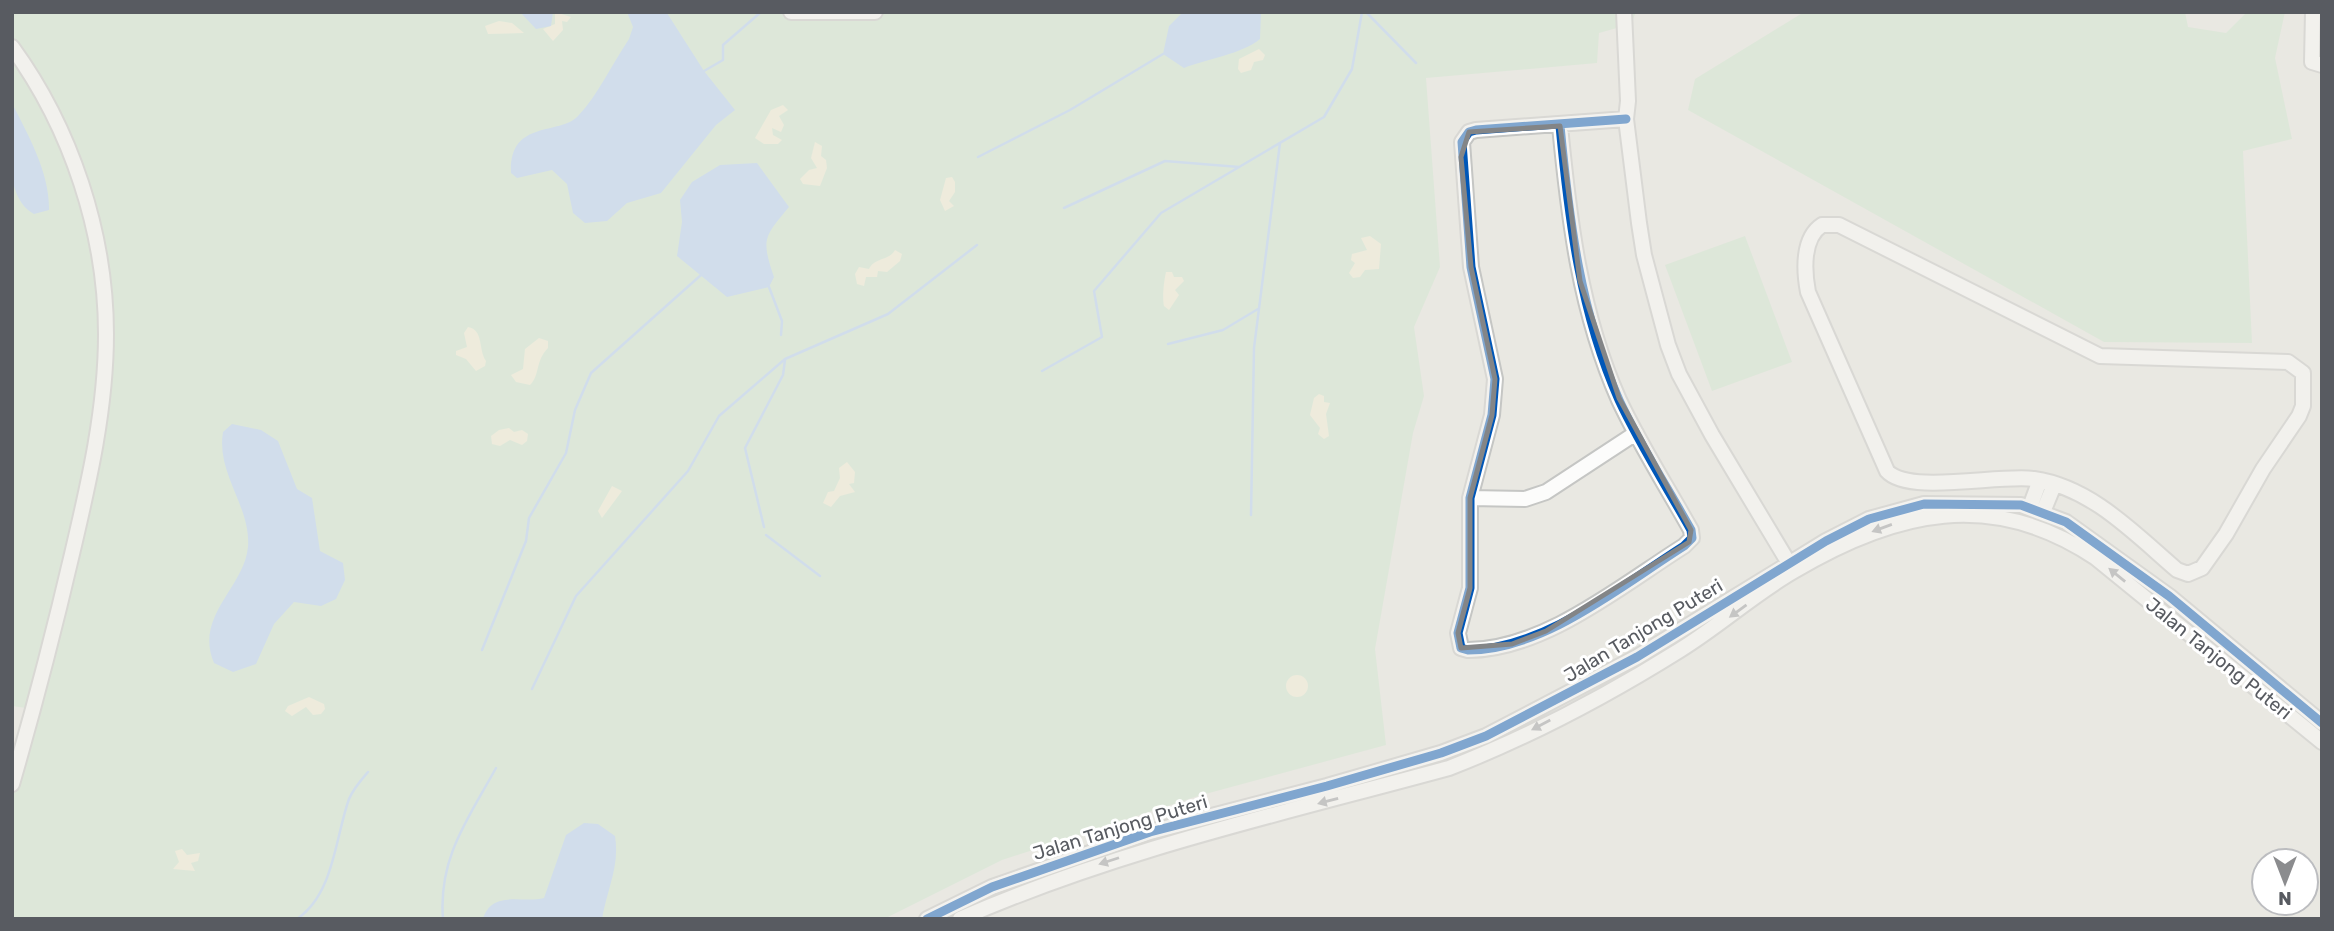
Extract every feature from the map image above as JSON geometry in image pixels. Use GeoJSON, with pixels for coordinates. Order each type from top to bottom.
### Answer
{"type":"FeatureCollection","features":[{"type":"Feature","properties":{"kind":"street"},"geometry":{"type":"LineString","coordinates":[[791,12],[875,12]]}},
{"type":"Feature","properties":{"kind":"street"},"geometry":{"type":"LineString","coordinates":[[1624,12],[1627,46],[1626,119],[1644,255],[1675,364],[1712,435],[1791,567]]}},
{"type":"Feature","properties":{"kind":"street"},"geometry":{"type":"LineString","coordinates":[[1627,46],[1636,12]]}},
{"type":"Feature","properties":{"kind":"street"},"geometry":{"type":"LineString","coordinates":[[2313,12],[2312,62],[2322,65]]}},
{"type":"Feature","properties":{"kind":"street"},"geometry":{"type":"LineString","coordinates":[[12,47],[70,149],[101,265],[106,334],[94,460],[47,659],[12,784]]}},
{"type":"Feature","properties":{"kind":"street"},"geometry":{"type":"LineString","coordinates":[[1560,126],[1580,281],[1619,398],[1691,530],[1689,542],[1546,631],[1512,644],[1476,650],[1461,648],[1458,633],[1470,588],[1470,498],[1492,415],[1494,379],[1471,267],[1462,142],[1469,132],[1476,130],[1560,126],[1626,119]]}},
{"type":"Feature","properties":{"kind":"street"},"geometry":{"type":"LineString","coordinates":[[1822,225],[1839,225],[2100,356],[2288,362],[2302,373],[2303,406],[2299,416],[2263,469],[2226,534],[2202,568],[2195,572],[2176,570],[2113,515],[2091,501],[2047,483],[2006,476],[1914,482],[1893,478],[1887,471],[1808,292],[1805,269],[1809,244],[1815,230],[1822,225]]}},
{"type":"Feature","properties":{"kind":"street"},"geometry":{"type":"LineString","coordinates":[[1470,498],[1525,499],[1545,492],[1636,433]]}},
{"type":"Feature","properties":{"kind":"street"},"geometry":{"type":"LineString","coordinates":[[2036,509],[2047,483]]}},
{"type":"Feature","properties":{"kind":"street","name":"Jalan Tanjong Puteri"},"geometry":{"type":"LineString","coordinates":[[927,919],[992,887],[1150,832],[1327,786],[1441,753],[1486,736],[1637,657],[1869,519],[1924,504],[1971,502],[2036,509],[2066,522],[2153,584],[2322,723]]}},
{"type":"Feature","properties":{"kind":"street"},"geometry":{"type":"LineString","coordinates":[[1924,504],[1926,512],[1940,515]]}},
{"type":"Feature","properties":{"kind":"street","name":"Jalan Tanjong Puteri"},"geometry":{"type":"LineString","coordinates":[[960,919],[1073,873],[1154,846],[1449,768],[1492,752],[1645,672],[1703,636],[1791,567],[1878,528],[1909,519],[1940,515],[2022,522],[2048,530],[2096,558],[2322,742]]}},
{"type":"Feature","properties":{"kind":"street"},"geometry":{"type":"LineString","coordinates":[[2151,603],[2157,595],[2153,584]]}},
{"type":"Feature","properties":{"kind":"highlighted area"},"geometry":{"type":"Polygon","coordinates":[[[1560,126],[1580,281],[1619,398],[1691,530],[1689,542],[1546,631],[1512,644],[1461,648],[1458,633],[1470,588],[1470,498],[1492,415],[1495,379],[1471,267],[1461,157],[1469,132],[1560,126]]]}},
{"type":"Feature","properties":{"kind":"green space"},"geometry":{"type":"Polygon","coordinates":[[[12,12],[1636,12],[1631,24],[1599,33],[1597,63],[1426,78],[1440,267],[1414,327],[1424,396],[1413,433],[1375,649],[1386,745],[1198,796],[1002,860],[884,919],[12,919],[12,784],[33,709],[12,706],[12,12]]]}},
{"type":"Feature","properties":{"kind":"green space"},"geometry":{"type":"Polygon","coordinates":[[[1804,12],[2185,12],[2188,27],[2226,33],[2247,12],[2285,12],[2275,58],[2292,139],[2243,151],[2252,343],[2104,342],[1688,110],[1695,79],[1804,12]]]}},
{"type":"Feature","properties":{"kind":"green space"},"geometry":{"type":"Polygon","coordinates":[[[1745,236],[1792,362],[1712,391],[1665,265],[1745,236]]]}},
{"type":"Feature","properties":{"kind":"sand"},"geometry":{"type":"Polygon","coordinates":[[[555,12],[571,17],[567,22],[562,21],[563,30],[553,41],[543,29],[555,24],[555,12]]]}},
{"type":"Feature","properties":{"kind":"sand"},"geometry":{"type":"Polygon","coordinates":[[[499,21],[512,23],[524,33],[488,34],[485,26],[499,21]]]}},
{"type":"Feature","properties":{"kind":"sand"},"geometry":{"type":"Polygon","coordinates":[[[1259,49],[1265,55],[1263,60],[1254,62],[1251,70],[1241,73],[1238,69],[1239,59],[1259,49]]]}},
{"type":"Feature","properties":{"kind":"sand"},"geometry":{"type":"Polygon","coordinates":[[[783,105],[788,110],[779,116],[784,125],[781,132],[772,128],[773,135],[782,140],[778,144],[764,144],[755,138],[771,110],[783,105]]]}},
{"type":"Feature","properties":{"kind":"sand"},"geometry":{"type":"Polygon","coordinates":[[[815,142],[822,146],[821,156],[826,160],[827,168],[820,186],[803,184],[800,179],[809,170],[817,168],[811,158],[815,142]]]}},
{"type":"Feature","properties":{"kind":"sand"},"geometry":{"type":"Polygon","coordinates":[[[952,177],[955,192],[949,201],[954,206],[945,211],[940,200],[946,178],[952,177]]]}},
{"type":"Feature","properties":{"kind":"sand"},"geometry":{"type":"Polygon","coordinates":[[[1370,236],[1381,244],[1379,269],[1365,270],[1360,277],[1353,278],[1349,273],[1355,263],[1351,260],[1352,254],[1367,250],[1361,238],[1370,236]]]}},
{"type":"Feature","properties":{"kind":"sand"},"geometry":{"type":"Polygon","coordinates":[[[895,250],[902,254],[900,261],[887,272],[878,271],[877,277],[866,277],[864,286],[857,284],[855,274],[859,267],[869,269],[895,250]]]}},
{"type":"Feature","properties":{"kind":"sand"},"geometry":{"type":"Polygon","coordinates":[[[1166,272],[1172,272],[1174,277],[1182,277],[1184,281],[1175,290],[1179,295],[1169,310],[1163,302],[1166,272]]]}},
{"type":"Feature","properties":{"kind":"sand"},"geometry":{"type":"Polygon","coordinates":[[[468,327],[479,336],[486,361],[485,366],[476,371],[466,359],[456,355],[456,351],[467,347],[464,333],[468,327]]]}},
{"type":"Feature","properties":{"kind":"sand"},"geometry":{"type":"Polygon","coordinates":[[[539,338],[548,341],[548,348],[541,358],[533,381],[530,385],[516,382],[511,375],[523,369],[525,349],[539,338]]]}},
{"type":"Feature","properties":{"kind":"sand"},"geometry":{"type":"Polygon","coordinates":[[[1319,394],[1324,396],[1324,402],[1330,403],[1326,414],[1329,436],[1324,439],[1318,434],[1320,428],[1310,415],[1314,398],[1319,394]]]}},
{"type":"Feature","properties":{"kind":"sand"},"geometry":{"type":"Polygon","coordinates":[[[509,428],[514,432],[522,430],[528,434],[527,441],[522,445],[510,440],[500,446],[492,444],[491,436],[499,430],[509,428]]]}},
{"type":"Feature","properties":{"kind":"sand"},"geometry":{"type":"Polygon","coordinates":[[[847,462],[855,472],[854,483],[849,484],[855,492],[840,496],[831,507],[823,503],[828,492],[834,491],[840,478],[839,468],[847,462]]]}},
{"type":"Feature","properties":{"kind":"sand"},"geometry":{"type":"Polygon","coordinates":[[[612,486],[622,491],[602,518],[598,511],[612,486]]]}},
{"type":"Feature","properties":{"kind":"sand"},"geometry":{"type":"Polygon","coordinates":[[[1297,675],[1305,678],[1308,686],[1305,694],[1297,697],[1289,694],[1286,686],[1289,678],[1297,675]]]}},
{"type":"Feature","properties":{"kind":"sand"},"geometry":{"type":"Polygon","coordinates":[[[309,697],[324,704],[325,709],[321,714],[313,715],[306,707],[292,716],[285,711],[288,706],[309,697]]]}},
{"type":"Feature","properties":{"kind":"sand"},"geometry":{"type":"Polygon","coordinates":[[[182,849],[187,855],[200,853],[198,861],[191,863],[195,871],[173,869],[179,862],[175,851],[182,849]]]}},
{"type":"Feature","properties":{"kind":"water"},"geometry":{"type":"Polygon","coordinates":[[[520,12],[553,12],[551,26],[536,29],[520,12]]]}},
{"type":"Feature","properties":{"kind":"water"},"geometry":{"type":"Polygon","coordinates":[[[627,12],[667,13],[704,71],[735,110],[716,125],[661,193],[627,203],[607,221],[585,223],[573,213],[567,184],[552,170],[517,178],[511,173],[513,156],[518,144],[526,137],[570,122],[585,108],[629,39],[633,27],[627,12]]]}},
{"type":"Feature","properties":{"kind":"water"},"geometry":{"type":"Polygon","coordinates":[[[1183,12],[1261,12],[1260,39],[1234,52],[1184,68],[1163,54],[1169,26],[1183,12]]]}},
{"type":"Feature","properties":{"kind":"water"},"geometry":{"type":"Polygon","coordinates":[[[12,103],[42,168],[49,210],[34,214],[17,194],[10,147],[12,103]]]}},
{"type":"Feature","properties":{"kind":"water"},"geometry":{"type":"Polygon","coordinates":[[[757,163],[789,207],[774,225],[767,239],[767,254],[774,277],[769,287],[727,297],[677,256],[682,222],[680,200],[692,182],[720,165],[757,163]]]}},
{"type":"Feature","properties":{"kind":"water"},"geometry":{"type":"Polygon","coordinates":[[[232,424],[261,430],[278,441],[297,489],[312,498],[320,551],[343,563],[345,580],[336,599],[321,606],[294,602],[274,624],[256,664],[233,672],[214,663],[210,646],[210,631],[215,616],[245,562],[248,547],[244,518],[224,462],[222,447],[223,432],[232,424]]]}},
{"type":"Feature","properties":{"kind":"water"},"geometry":{"type":"Polygon","coordinates":[[[584,823],[598,824],[615,836],[616,857],[602,919],[483,919],[487,910],[501,901],[544,898],[566,835],[584,823]]]}},
{"type":"Feature","properties":{"kind":"waterway"},"geometry":{"type":"LineString","coordinates":[[704,71],[723,60],[723,45],[761,12]]}},
{"type":"Feature","properties":{"kind":"waterway"},"geometry":{"type":"LineString","coordinates":[[1042,371],[1102,337],[1094,291],[1161,213],[1324,117],[1352,69],[1362,12]]}},
{"type":"Feature","properties":{"kind":"waterway"},"geometry":{"type":"LineString","coordinates":[[1366,12],[1416,63]]}},
{"type":"Feature","properties":{"kind":"waterway"},"geometry":{"type":"LineString","coordinates":[[978,157],[1070,110],[1163,54]]}},
{"type":"Feature","properties":{"kind":"waterway"},"geometry":{"type":"LineString","coordinates":[[1251,515],[1254,348],[1280,143]]}},
{"type":"Feature","properties":{"kind":"waterway"},"geometry":{"type":"LineString","coordinates":[[1064,208],[1165,161],[1239,167]]}},
{"type":"Feature","properties":{"kind":"waterway"},"geometry":{"type":"LineString","coordinates":[[532,689],[576,596],[688,471],[719,416],[785,359],[888,314],[977,245]]}},
{"type":"Feature","properties":{"kind":"waterway"},"geometry":{"type":"LineString","coordinates":[[482,650],[526,541],[529,518],[566,453],[575,410],[591,373],[701,275]]}},
{"type":"Feature","properties":{"kind":"waterway"},"geometry":{"type":"LineString","coordinates":[[769,287],[782,321],[781,335]]}},
{"type":"Feature","properties":{"kind":"waterway"},"geometry":{"type":"LineString","coordinates":[[1168,344],[1223,330],[1258,309]]}},
{"type":"Feature","properties":{"kind":"waterway"},"geometry":{"type":"LineString","coordinates":[[764,527],[745,448],[783,375],[785,360]]}},
{"type":"Feature","properties":{"kind":"waterway"},"geometry":{"type":"LineString","coordinates":[[766,535],[820,576]]}},
{"type":"Feature","properties":{"kind":"waterway"},"geometry":{"type":"LineString","coordinates":[[443,919],[445,877],[450,858],[466,822],[496,768]]}},
{"type":"Feature","properties":{"kind":"waterway"},"geometry":{"type":"LineString","coordinates":[[297,919],[319,895],[332,864],[349,799],[368,772]]}},
{"type":"Feature","properties":{"kind":"cycle path"},"geometry":{"type":"LineString","coordinates":[[1560,126],[1572,231],[1595,333],[1619,400],[1691,530],[1692,538],[1684,546],[1581,613],[1525,639],[1497,647],[1468,650],[1461,648],[1458,633],[1470,588],[1470,498],[1492,415],[1495,379],[1471,267],[1462,142],[1469,132],[1476,130],[1626,119]]}},
{"type":"Feature","properties":{"kind":"cycle path"},"geometry":{"type":"LineString","coordinates":[[927,919],[992,887],[1150,832],[1327,786],[1441,753],[1486,736],[1637,657],[1826,541],[1869,519],[1924,504],[2021,505],[2066,522],[2169,596],[2322,723]]}}]}
